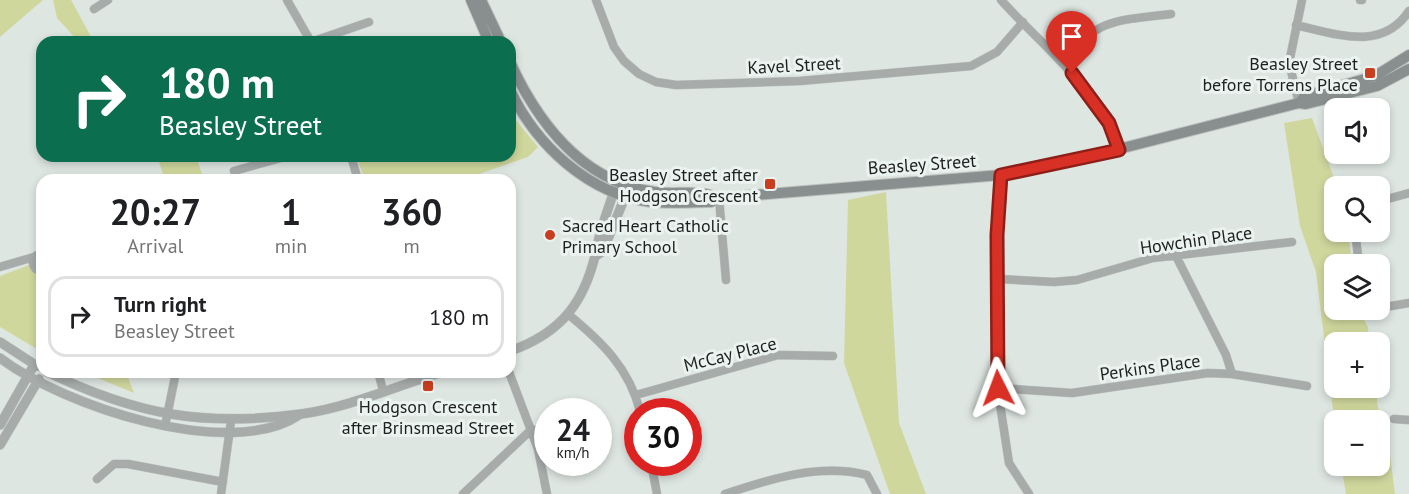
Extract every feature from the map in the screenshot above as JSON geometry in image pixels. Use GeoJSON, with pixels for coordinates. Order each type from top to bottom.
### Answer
{"type":"FeatureCollection","features":[{"type":"Feature","properties":{"kind":"main road"},"geometry":{"type":"LineString","coordinates":[[471,0],[486,36]]}},
{"type":"Feature","properties":{"kind":"main road"},"geometry":{"type":"LineString","coordinates":[[481,0],[498,36]]}},
{"type":"Feature","properties":{"kind":"main road","name":"Beasley Street"},"geometry":{"type":"LineString","coordinates":[[1299,103],[1305,96],[1375,76],[1409,55]]}},
{"type":"Feature","properties":{"kind":"main road","name":"Beasley Street"},"geometry":{"type":"LineString","coordinates":[[516,100],[533,130],[562,160],[583,176],[627,190],[710,194],[719,198],[1001,175],[1119,150],[1299,103],[1306,104],[1374,87],[1409,69]]}},
{"type":"Feature","properties":{"kind":"main road","name":"Beasley Street"},"geometry":{"type":"LineString","coordinates":[[516,74],[536,112],[549,130],[616,186]]}},
{"type":"Feature","properties":{"kind":"street"},"geometry":{"type":"LineString","coordinates":[[94,9],[108,0]]}},
{"type":"Feature","properties":{"kind":"street"},"geometry":{"type":"LineString","coordinates":[[287,0],[308,36]]}},
{"type":"Feature","properties":{"kind":"street","name":"Kavel Street"},"geometry":{"type":"LineString","coordinates":[[596,0],[614,47],[624,62],[639,74],[656,82],[676,85],[800,81],[971,66],[997,52],[1023,22]]}},
{"type":"Feature","properties":{"kind":"street"},"geometry":{"type":"LineString","coordinates":[[1001,0],[1062,59],[1109,123],[1119,150]]}},
{"type":"Feature","properties":{"kind":"street"},"geometry":{"type":"LineString","coordinates":[[1299,103],[1289,63],[1302,0]]}},
{"type":"Feature","properties":{"kind":"street"},"geometry":{"type":"LineString","coordinates":[[1296,25],[1368,38],[1393,29],[1409,11]]}},
{"type":"Feature","properties":{"kind":"street"},"geometry":{"type":"LineString","coordinates":[[1062,59],[1088,34],[1102,25],[1171,14]]}},
{"type":"Feature","properties":{"kind":"street"},"geometry":{"type":"LineString","coordinates":[[328,36],[369,22]]}},
{"type":"Feature","properties":{"kind":"street"},"geometry":{"type":"LineString","coordinates":[[234,171],[266,162]]}},
{"type":"Feature","properties":{"kind":"street"},"geometry":{"type":"LineString","coordinates":[[1001,175],[997,235],[998,388],[1010,464],[1029,494]]}},
{"type":"Feature","properties":{"kind":"street"},"geometry":{"type":"LineString","coordinates":[[516,348],[542,337],[568,315],[582,291],[596,256],[616,186]]}},
{"type":"Feature","properties":{"kind":"street"},"geometry":{"type":"LineString","coordinates":[[596,256],[603,250],[627,190]]}},
{"type":"Feature","properties":{"kind":"street"},"geometry":{"type":"LineString","coordinates":[[1390,198],[1409,193]]}},
{"type":"Feature","properties":{"kind":"street"},"geometry":{"type":"LineString","coordinates":[[719,198],[726,280]]}},
{"type":"Feature","properties":{"kind":"street","name":"Howchin Place"},"geometry":{"type":"LineString","coordinates":[[999,279],[1054,282],[1077,280],[1153,258],[1292,242]]}},
{"type":"Feature","properties":{"kind":"street"},"geometry":{"type":"LineString","coordinates":[[0,267],[34,256],[36,268]]}},
{"type":"Feature","properties":{"kind":"street"},"geometry":{"type":"LineString","coordinates":[[1176,256],[1226,355],[1232,374]]}},
{"type":"Feature","properties":{"kind":"street"},"geometry":{"type":"LineString","coordinates":[[1390,306],[1409,303]]}},
{"type":"Feature","properties":{"kind":"street"},"geometry":{"type":"LineString","coordinates":[[568,315],[606,346],[624,371],[637,398]]}},
{"type":"Feature","properties":{"kind":"street"},"geometry":{"type":"LineString","coordinates":[[0,342],[36,365]]}},
{"type":"Feature","properties":{"kind":"street","name":"McCay Place"},"geometry":{"type":"LineString","coordinates":[[636,395],[778,355],[833,356]]}},
{"type":"Feature","properties":{"kind":"street"},"geometry":{"type":"LineString","coordinates":[[0,358],[27,377],[105,411],[165,426],[230,433],[287,424],[301,414]]}},
{"type":"Feature","properties":{"kind":"street"},"geometry":{"type":"LineString","coordinates":[[0,425],[27,377],[36,372]]}},
{"type":"Feature","properties":{"kind":"street","name":"Perkins Place"},"geometry":{"type":"LineString","coordinates":[[998,388],[1072,393],[1208,372],[1307,386]]}},
{"type":"Feature","properties":{"kind":"street"},"geometry":{"type":"LineString","coordinates":[[0,445],[39,378]]}},
{"type":"Feature","properties":{"kind":"street"},"geometry":{"type":"LineString","coordinates":[[62,378],[109,399],[167,414],[231,421],[301,414],[337,406],[422,378]]}},
{"type":"Feature","properties":{"kind":"street"},"geometry":{"type":"LineString","coordinates":[[165,426],[175,378]]}},
{"type":"Feature","properties":{"kind":"street"},"geometry":{"type":"LineString","coordinates":[[380,378],[383,390]]}},
{"type":"Feature","properties":{"kind":"street"},"geometry":{"type":"LineString","coordinates":[[511,378],[532,429],[547,494]]}},
{"type":"Feature","properties":{"kind":"street"},"geometry":{"type":"LineString","coordinates":[[1394,418],[1409,420]]}},
{"type":"Feature","properties":{"kind":"street"},"geometry":{"type":"LineString","coordinates":[[221,494],[231,421]]}},
{"type":"Feature","properties":{"kind":"street"},"geometry":{"type":"LineString","coordinates":[[463,494],[532,429]]}},
{"type":"Feature","properties":{"kind":"street"},"geometry":{"type":"LineString","coordinates":[[97,479],[105,469],[114,464],[128,464],[223,482]]}},
{"type":"Feature","properties":{"kind":"street"},"geometry":{"type":"LineString","coordinates":[[725,494],[803,472],[832,471],[867,475],[877,494]]}},
{"type":"Feature","properties":{"kind":"street"},"geometry":{"type":"LineString","coordinates":[[654,476],[657,494]]}},
{"type":"Feature","properties":{"kind":"green space"},"geometry":{"type":"Polygon","coordinates":[[[0,0],[43,0],[0,37],[0,0]]]}},
{"type":"Feature","properties":{"kind":"green space"},"geometry":{"type":"Polygon","coordinates":[[[53,0],[71,0],[91,36],[74,36],[57,18],[53,0]]]}},
{"type":"Feature","properties":{"kind":"green space"},"geometry":{"type":"Polygon","coordinates":[[[1312,118],[1324,151],[1324,164],[1329,164],[1333,176],[1324,176],[1324,242],[1349,242],[1351,254],[1324,254],[1324,320],[1364,320],[1368,332],[1324,332],[1324,337],[1316,272],[1300,226],[1284,123],[1312,118]]]}},
{"type":"Feature","properties":{"kind":"green space"},"geometry":{"type":"Polygon","coordinates":[[[516,120],[538,147],[528,157],[516,161],[516,120]]]}},
{"type":"Feature","properties":{"kind":"green space"},"geometry":{"type":"Polygon","coordinates":[[[159,162],[198,162],[202,174],[163,174],[159,162]]]}},
{"type":"Feature","properties":{"kind":"green space"},"geometry":{"type":"Polygon","coordinates":[[[358,162],[514,162],[479,174],[363,174],[358,162]]]}},
{"type":"Feature","properties":{"kind":"green space"},"geometry":{"type":"Polygon","coordinates":[[[886,192],[899,423],[926,494],[890,494],[844,363],[848,200],[886,192]]]}},
{"type":"Feature","properties":{"kind":"green space"},"geometry":{"type":"Polygon","coordinates":[[[36,262],[36,348],[0,327],[0,276],[36,262]]]}},
{"type":"Feature","properties":{"kind":"green space"},"geometry":{"type":"Polygon","coordinates":[[[98,378],[128,378],[134,393],[98,378]]]}},
{"type":"Feature","properties":{"kind":"green space"},"geometry":{"type":"Polygon","coordinates":[[[1332,398],[1377,398],[1379,410],[1333,410],[1332,398]]]}},
{"type":"Feature","properties":{"kind":"green space"},"geometry":{"type":"Polygon","coordinates":[[[1390,455],[1395,494],[1346,494],[1343,476],[1390,476],[1390,455]]]}},
{"type":"Feature","properties":{"kind":"place","name":"Beasley Street before Torrens Place"},"geometry":{"type":"Point","coordinates":[1370,73]}},
{"type":"Feature","properties":{"kind":"place","name":"Beasley Street after Hodgson Crescent"},"geometry":{"type":"Point","coordinates":[770,184]}},
{"type":"Feature","properties":{"kind":"place","name":"Sacred Heart Catholic Primary School"},"geometry":{"type":"Point","coordinates":[550,235]}},
{"type":"Feature","properties":{"kind":"place","name":"Hodgson Crescent after Brinsmead Street"},"geometry":{"type":"Point","coordinates":[428,386]}},
{"type":"Feature","properties":{"kind":"route"},"geometry":{"type":"LineString","coordinates":[[998,388],[996,378],[999,279],[997,235],[1001,175],[1058,165],[1119,150],[1109,123],[1072,73]]}}]}
